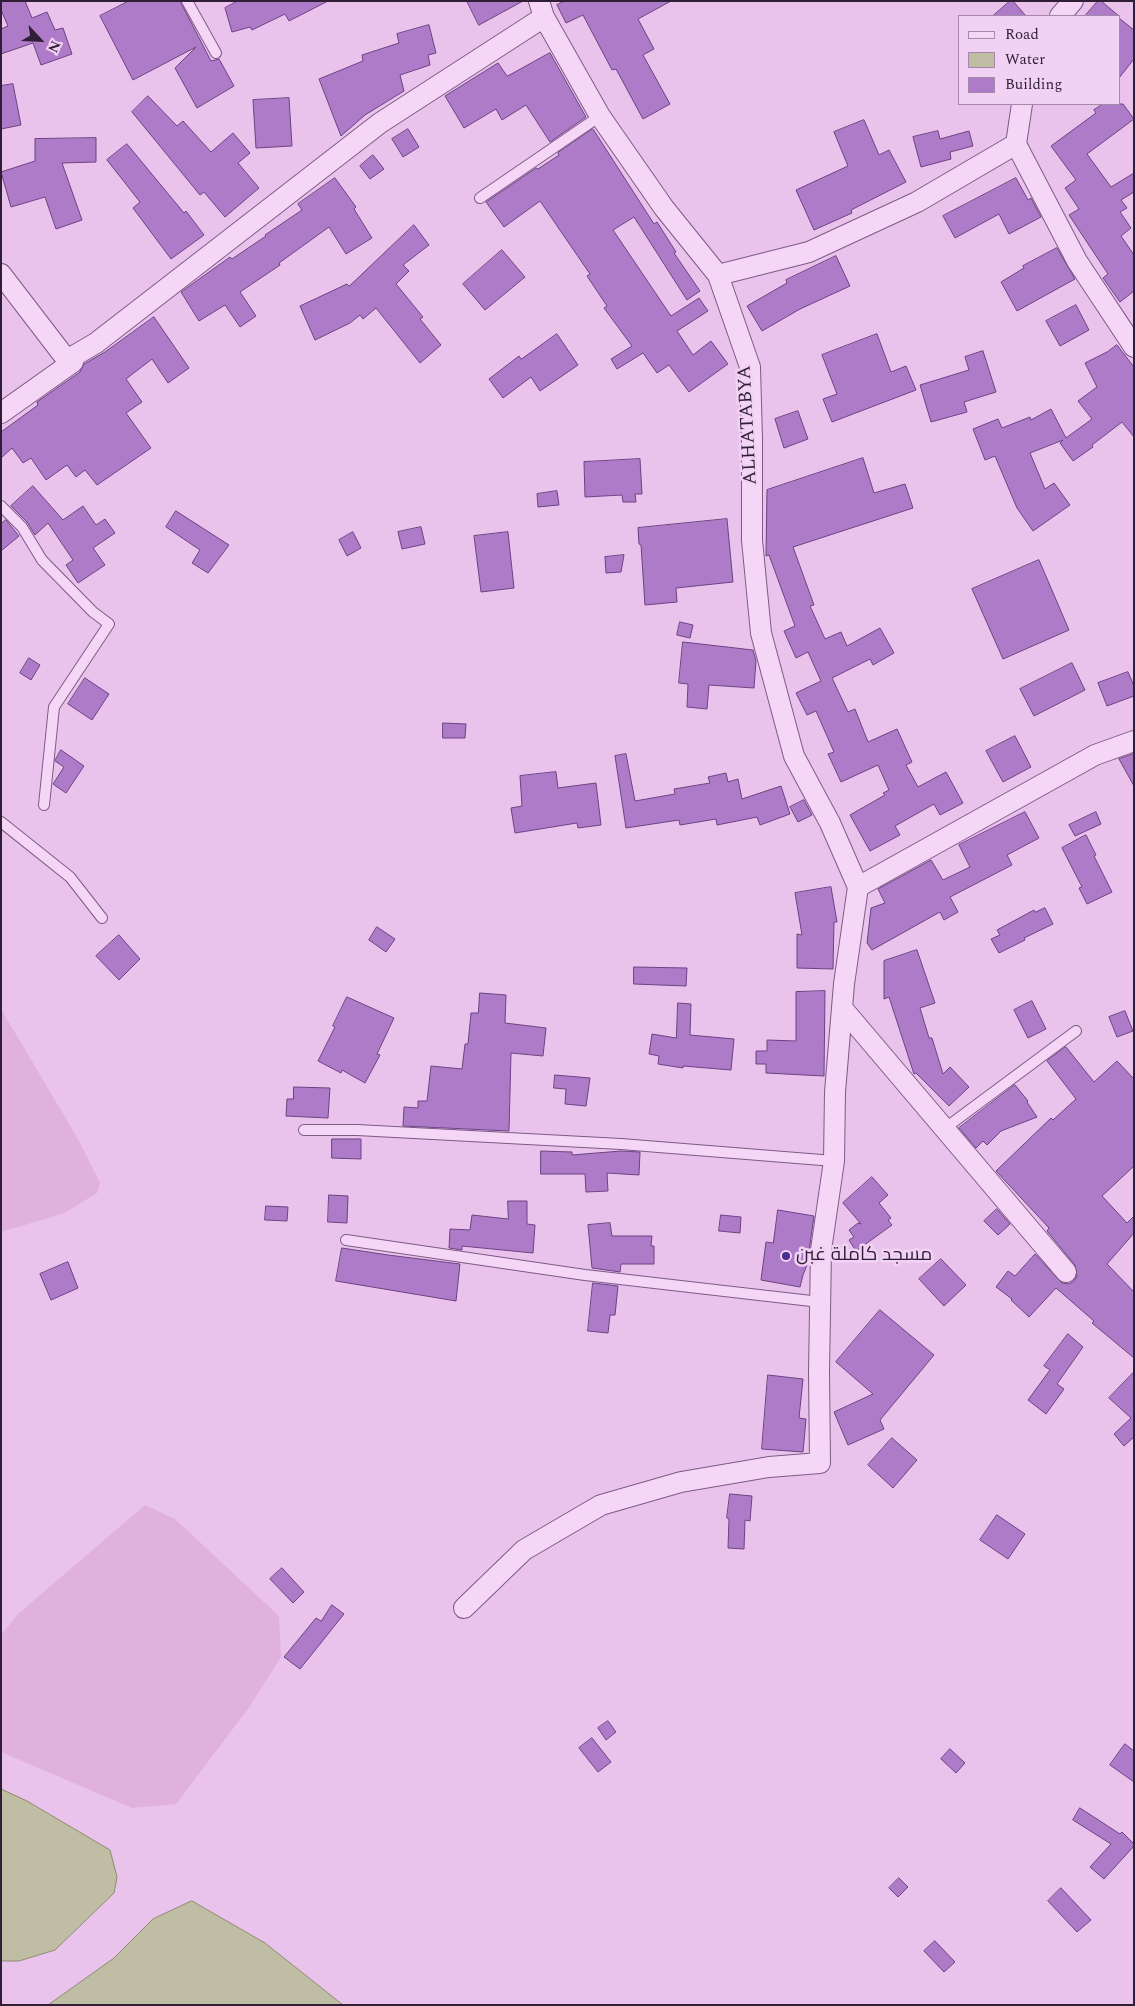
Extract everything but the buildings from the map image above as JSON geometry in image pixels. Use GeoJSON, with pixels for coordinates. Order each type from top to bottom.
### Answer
{"type":"FeatureCollection","features":[{"type":"Feature","properties":{"kind":"street"},"geometry":{"type":"LineString","coordinates":[[1061,15],[1073,1]]}},
{"type":"Feature","properties":{"kind":"street"},"geometry":{"type":"LineString","coordinates":[[67,360],[96,343],[380,123],[542,9]]}},
{"type":"Feature","properties":{"kind":"street","name":"ALHATABYA"},"geometry":{"type":"LineString","coordinates":[[542,9],[600,116],[664,208],[718,275],[750,367],[752,540],[761,633],[794,756],[830,823],[858,887]]}},
{"type":"Feature","properties":{"kind":"street"},"geometry":{"type":"LineString","coordinates":[[1022,105],[1016,144],[1077,261],[1134,347]]}},
{"type":"Feature","properties":{"kind":"street"},"geometry":{"type":"LineString","coordinates":[[718,275],[809,252],[917,202],[1016,144]]}},
{"type":"Feature","properties":{"kind":"street"},"geometry":{"type":"LineString","coordinates":[[1,274],[67,360],[73,362],[1,413]]}},
{"type":"Feature","properties":{"kind":"street"},"geometry":{"type":"LineString","coordinates":[[464,1608],[524,1550],[601,1505],[681,1482],[769,1467],[820,1463],[821,1250],[834,1161],[836,1092],[844,984],[858,887],[1095,755],[1134,741]]}},
{"type":"Feature","properties":{"kind":"street"},"geometry":{"type":"LineString","coordinates":[[843,1009],[1066,1272]]}},
{"type":"Feature","properties":{"kind":"lane"},"geometry":{"type":"LineString","coordinates":[[187,1],[216,53]]}},
{"type":"Feature","properties":{"kind":"lane"},"geometry":{"type":"LineString","coordinates":[[480,198],[600,116]]}},
{"type":"Feature","properties":{"kind":"lane"},"geometry":{"type":"LineString","coordinates":[[1,506],[22,527],[42,560],[93,612],[108,624],[54,707],[44,805]]}},
{"type":"Feature","properties":{"kind":"lane"},"geometry":{"type":"LineString","coordinates":[[1,822],[70,877],[102,918]]}},
{"type":"Feature","properties":{"kind":"lane"},"geometry":{"type":"LineString","coordinates":[[944,1129],[1076,1031]]}},
{"type":"Feature","properties":{"kind":"lane"},"geometry":{"type":"LineString","coordinates":[[304,1130],[357,1130],[611,1143],[834,1161]]}},
{"type":"Feature","properties":{"kind":"lane"},"geometry":{"type":"LineString","coordinates":[[346,1240],[585,1275],[820,1302]]}},
{"type":"Feature","properties":{"kind":"shaded area"},"geometry":{"type":"Polygon","coordinates":[[[1,1009],[78,1139],[100,1183],[97,1193],[65,1213],[1,1232],[1,1009]]]}},
{"type":"Feature","properties":{"kind":"shaded area"},"geometry":{"type":"Polygon","coordinates":[[[145,1505],[175,1519],[279,1616],[281,1657],[248,1709],[176,1804],[132,1808],[1,1752],[1,1635],[18,1614],[145,1505]]]}},
{"type":"Feature","properties":{"kind":"water"},"geometry":{"type":"Polygon","coordinates":[[[1,1789],[27,1801],[110,1850],[117,1877],[114,1893],[55,1950],[19,1961],[1,1961],[1,1789]]]}},
{"type":"Feature","properties":{"kind":"water"},"geometry":{"type":"Polygon","coordinates":[[[192,1901],[265,1943],[343,2005],[48,2005],[114,1958],[153,1919],[192,1901]]]}},
{"type":"Feature","properties":{"kind":"place","name":"مسجد كاملة غبن"},"geometry":{"type":"Point","coordinates":[786,1256]}}]}
